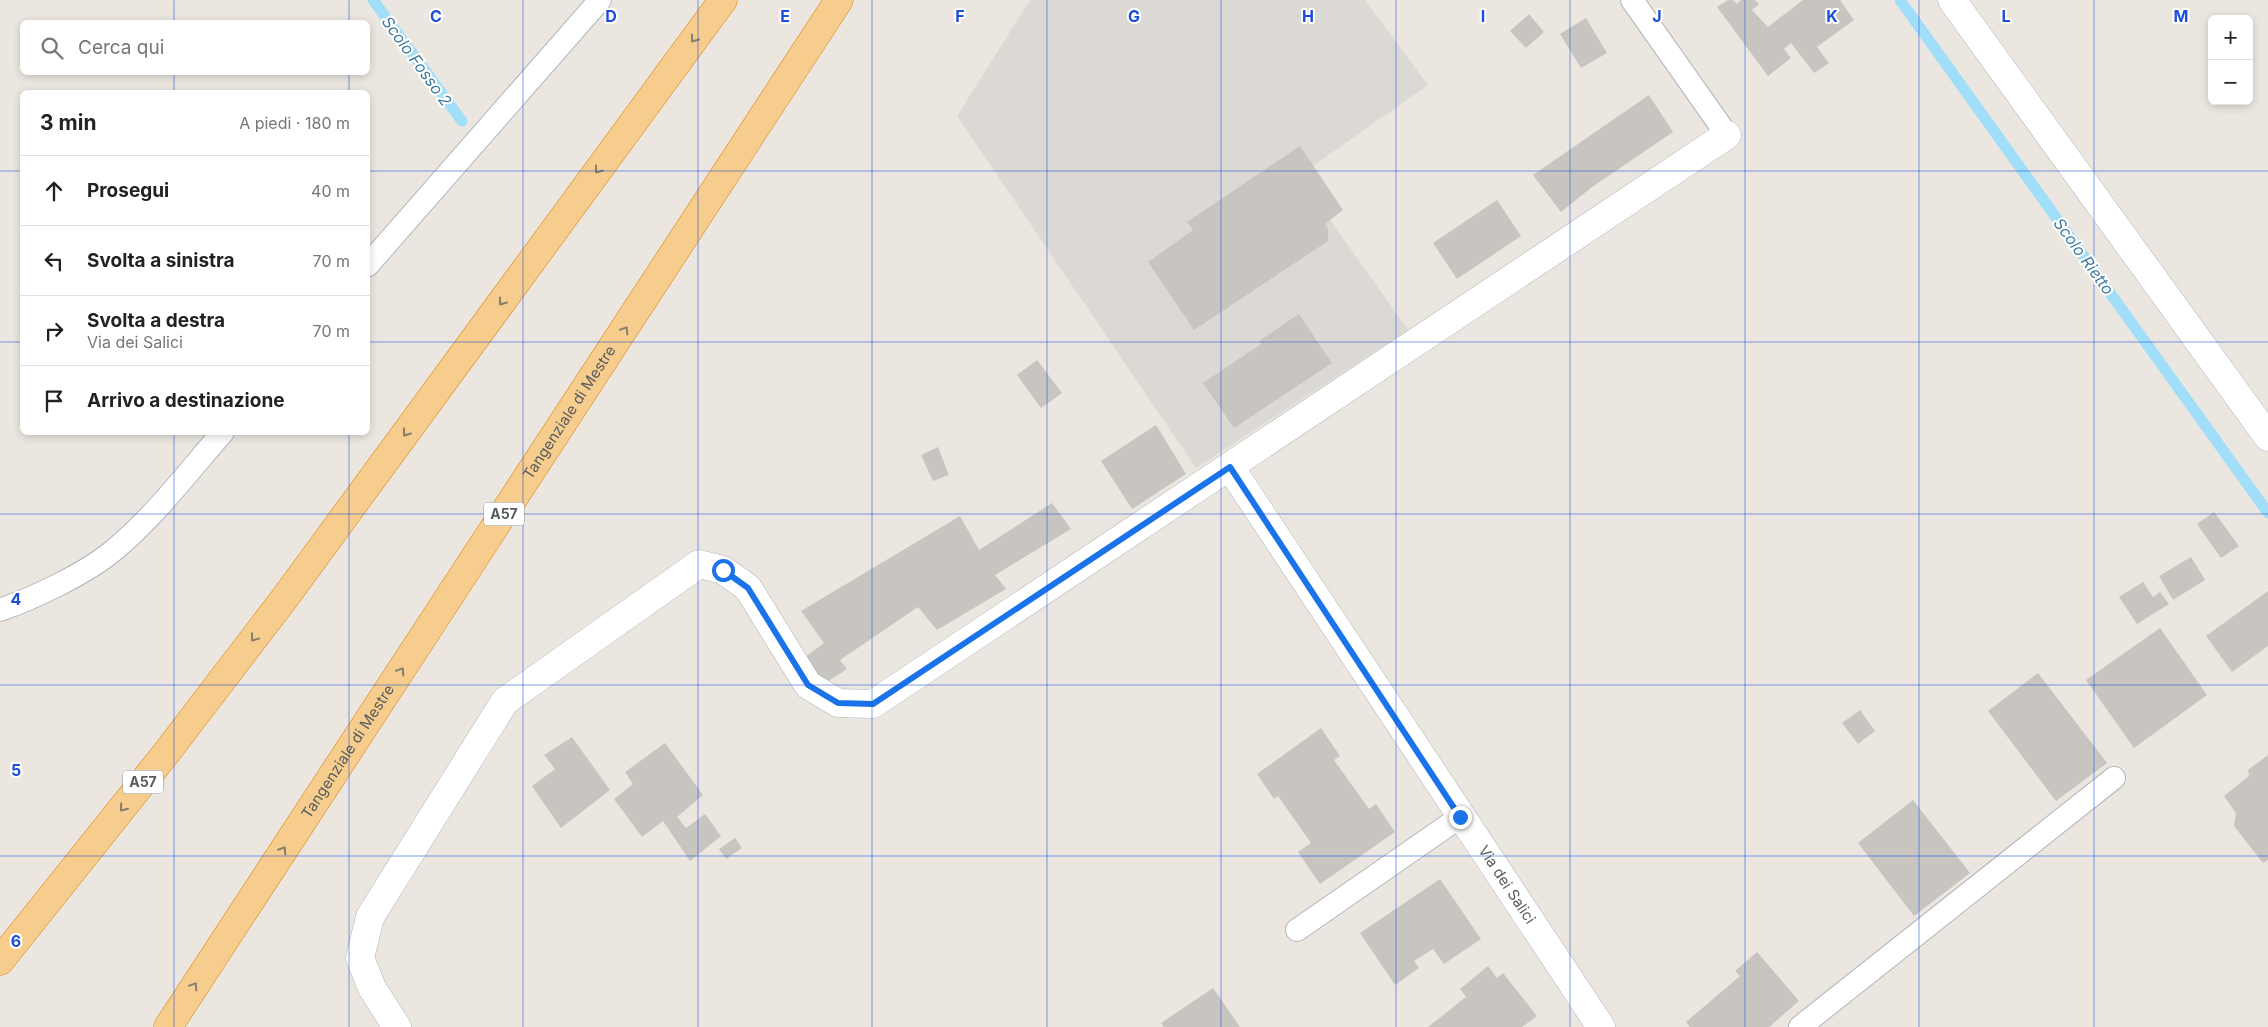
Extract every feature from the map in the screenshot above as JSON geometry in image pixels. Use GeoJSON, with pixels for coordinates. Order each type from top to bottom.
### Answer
{"type":"FeatureCollection","features":[{"type":"Feature","properties":{"kind":"highway","name":"A57"},"geometry":{"type":"LineString","coordinates":[[0,962],[167,752],[284,599],[723,0]]}},
{"type":"Feature","properties":{"kind":"highway","name":"Tangenziale di Mestre"},"geometry":{"type":"LineString","coordinates":[[168,1027],[839,0]]}},
{"type":"Feature","properties":{"kind":"street"},"geometry":{"type":"LineString","coordinates":[[1952,0],[2268,437]]}},
{"type":"Feature","properties":{"kind":"street"},"geometry":{"type":"LineString","coordinates":[[397,1027],[372,988],[360,958],[370,917],[505,701],[699,564],[723,570],[748,588],[808,685],[838,703],[873,704],[1727,135]]}},
{"type":"Feature","properties":{"kind":"street","name":"Via dei Salici"},"geometry":{"type":"LineString","coordinates":[[1230,467],[1460,817],[1601,1027]]}},
{"type":"Feature","properties":{"kind":"lane"},"geometry":{"type":"LineString","coordinates":[[370,263],[600,0]]}},
{"type":"Feature","properties":{"kind":"lane"},"geometry":{"type":"LineString","coordinates":[[1632,0],[1727,135]]}},
{"type":"Feature","properties":{"kind":"lane"},"geometry":{"type":"LineString","coordinates":[[0,610],[75,576],[115,550],[162,501],[220,435]]}},
{"type":"Feature","properties":{"kind":"lane"},"geometry":{"type":"LineString","coordinates":[[1800,1027],[2114,778]]}},
{"type":"Feature","properties":{"kind":"lane"},"geometry":{"type":"LineString","coordinates":[[1297,930],[1460,817]]}},
{"type":"Feature","properties":{"kind":"shaded area"},"geometry":{"type":"Polygon","coordinates":[[[1030,0],[1365,0],[1428,85],[1299,176],[1408,330],[1196,468],[957,116],[1030,0]]]}},
{"type":"Feature","properties":{"kind":"building"},"geometry":{"type":"Polygon","coordinates":[[[1728,0],[1733,0],[1737,4],[1741,0],[1755,0],[1759,4],[1752,10],[1768,27],[1803,0],[1840,0],[1854,20],[1817,47],[1829,63],[1814,73],[1791,43],[1784,49],[1791,58],[1768,76],[1717,7],[1728,0]]]}},
{"type":"Feature","properties":{"kind":"building"},"geometry":{"type":"Polygon","coordinates":[[[1529,14],[1544,32],[1526,48],[1510,31],[1529,14]]]}},
{"type":"Feature","properties":{"kind":"building"},"geometry":{"type":"Polygon","coordinates":[[[1586,18],[1607,53],[1581,68],[1560,34],[1586,18]]]}},
{"type":"Feature","properties":{"kind":"building"},"geometry":{"type":"Polygon","coordinates":[[[1649,95],[1673,132],[1592,187],[1561,212],[1533,175],[1649,95]]]}},
{"type":"Feature","properties":{"kind":"building"},"geometry":{"type":"Polygon","coordinates":[[[1300,146],[1343,210],[1325,224],[1328,229],[1328,241],[1194,330],[1148,262],[1193,230],[1187,222],[1300,146]]]}},
{"type":"Feature","properties":{"kind":"building"},"geometry":{"type":"Polygon","coordinates":[[[1497,200],[1521,236],[1457,279],[1433,243],[1497,200]]]}},
{"type":"Feature","properties":{"kind":"building"},"geometry":{"type":"Polygon","coordinates":[[[1299,314],[1332,363],[1234,428],[1203,383],[1261,344],[1259,341],[1299,314]]]}},
{"type":"Feature","properties":{"kind":"building"},"geometry":{"type":"Polygon","coordinates":[[[1037,360],[1062,393],[1041,408],[1017,375],[1037,360]]]}},
{"type":"Feature","properties":{"kind":"building"},"geometry":{"type":"Polygon","coordinates":[[[1156,425],[1186,474],[1132,509],[1101,461],[1156,425]]]}},
{"type":"Feature","properties":{"kind":"building"},"geometry":{"type":"Polygon","coordinates":[[[938,447],[949,475],[933,481],[921,455],[938,447]]]}},
{"type":"Feature","properties":{"kind":"building"},"geometry":{"type":"Polygon","coordinates":[[[1052,503],[1071,529],[995,575],[1006,589],[937,630],[918,607],[840,660],[847,669],[821,686],[801,660],[824,643],[801,611],[960,516],[979,550],[1052,503]]]}},
{"type":"Feature","properties":{"kind":"building"},"geometry":{"type":"Polygon","coordinates":[[[2214,512],[2239,546],[2221,558],[2197,524],[2214,512]]]}},
{"type":"Feature","properties":{"kind":"building"},"geometry":{"type":"Polygon","coordinates":[[[2191,557],[2205,580],[2173,600],[2159,576],[2191,557]]]}},
{"type":"Feature","properties":{"kind":"building"},"geometry":{"type":"Polygon","coordinates":[[[2143,582],[2153,597],[2160,592],[2169,604],[2137,624],[2119,597],[2143,582]]]}},
{"type":"Feature","properties":{"kind":"building"},"geometry":{"type":"Polygon","coordinates":[[[2268,591],[2268,646],[2232,672],[2206,636],[2268,591]]]}},
{"type":"Feature","properties":{"kind":"building"},"geometry":{"type":"Polygon","coordinates":[[[2160,628],[2207,695],[2134,748],[2086,680],[2160,628]]]}},
{"type":"Feature","properties":{"kind":"building"},"geometry":{"type":"Polygon","coordinates":[[[2038,673],[2107,763],[2056,801],[1988,711],[2038,673]]]}},
{"type":"Feature","properties":{"kind":"building"},"geometry":{"type":"Polygon","coordinates":[[[1860,710],[1875,731],[1858,744],[1842,723],[1860,710]]]}},
{"type":"Feature","properties":{"kind":"building"},"geometry":{"type":"Polygon","coordinates":[[[1321,728],[1340,756],[1334,760],[1369,809],[1376,804],[1395,832],[1320,884],[1298,852],[1311,843],[1278,796],[1274,799],[1257,774],[1321,728]]]}},
{"type":"Feature","properties":{"kind":"building"},"geometry":{"type":"Polygon","coordinates":[[[572,737],[610,790],[561,828],[532,786],[555,769],[544,755],[572,737]]]}},
{"type":"Feature","properties":{"kind":"building"},"geometry":{"type":"Polygon","coordinates":[[[665,743],[703,795],[677,817],[686,828],[705,814],[721,836],[690,861],[663,821],[642,837],[614,799],[633,784],[625,772],[665,743]]]}},
{"type":"Feature","properties":{"kind":"building"},"geometry":{"type":"Polygon","coordinates":[[[2268,755],[2268,860],[2263,863],[2234,826],[2236,813],[2224,796],[2249,776],[2248,770],[2268,755]]]}},
{"type":"Feature","properties":{"kind":"building"},"geometry":{"type":"Polygon","coordinates":[[[1913,800],[1970,873],[1914,916],[1858,843],[1913,800]]]}},
{"type":"Feature","properties":{"kind":"building"},"geometry":{"type":"Polygon","coordinates":[[[735,838],[742,848],[726,859],[719,849],[735,838]]]}},
{"type":"Feature","properties":{"kind":"building"},"geometry":{"type":"Polygon","coordinates":[[[1440,879],[1481,939],[1444,964],[1433,949],[1414,961],[1419,968],[1395,985],[1360,933],[1440,879]]]}},
{"type":"Feature","properties":{"kind":"building"},"geometry":{"type":"Polygon","coordinates":[[[1757,952],[1799,1001],[1769,1027],[1690,1027],[1686,1022],[1740,976],[1735,971],[1757,952]]]}},
{"type":"Feature","properties":{"kind":"building"},"geometry":{"type":"Polygon","coordinates":[[[1488,966],[1497,978],[1503,973],[1537,1016],[1522,1027],[1428,1027],[1466,997],[1460,989],[1488,966]]]}},
{"type":"Feature","properties":{"kind":"building"},"geometry":{"type":"Polygon","coordinates":[[[1213,988],[1240,1027],[1164,1027],[1161,1023],[1213,988]]]}},
{"type":"Feature","properties":{"kind":"waterway","name":"Scolo Fosso 2"},"geometry":{"type":"LineString","coordinates":[[373,0],[462,121]]}},
{"type":"Feature","properties":{"kind":"waterway","name":"Scolo Rietto"},"geometry":{"type":"LineString","coordinates":[[1900,0],[2268,513]]}},
{"type":"Feature","properties":{"kind":"route"},"geometry":{"type":"LineString","coordinates":[[723,570],[748,588],[808,685],[838,703],[873,704],[1230,467],[1460,817]]}}]}
